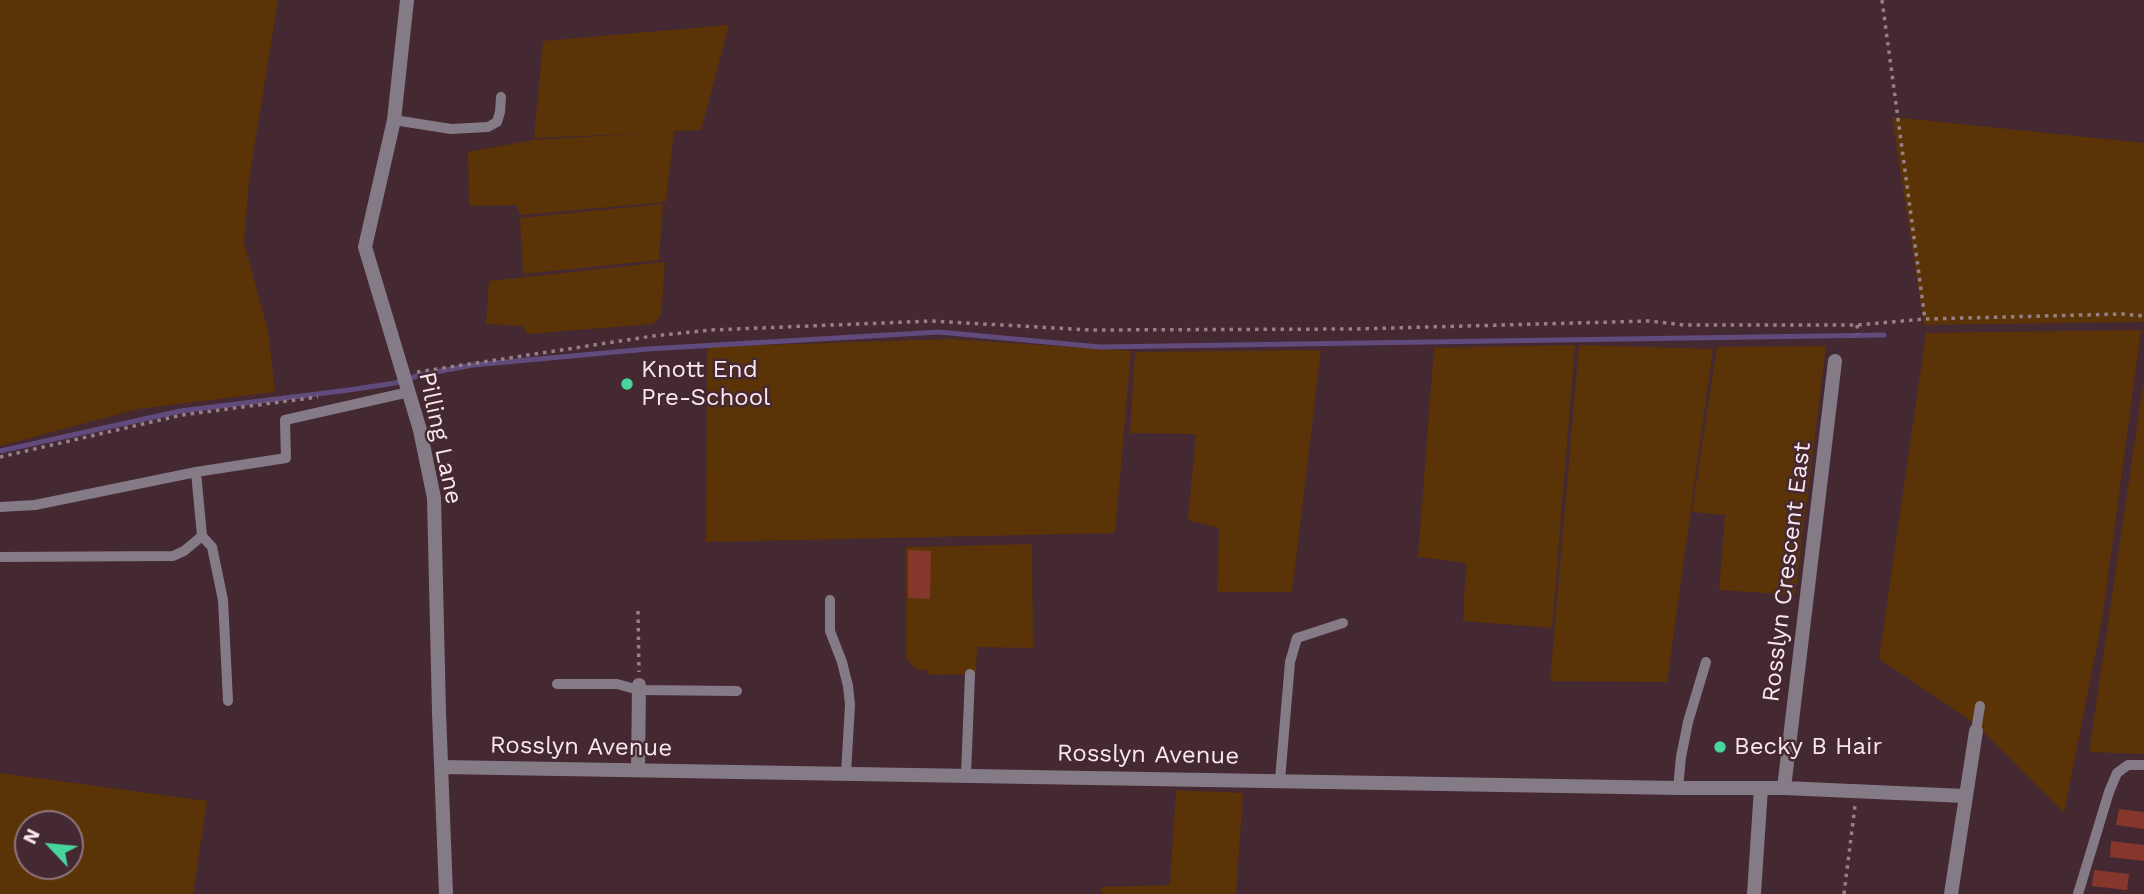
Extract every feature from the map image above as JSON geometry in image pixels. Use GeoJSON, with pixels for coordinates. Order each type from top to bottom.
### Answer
{"type":"FeatureCollection","features":[{"type":"Feature","properties":{"kind":"street","name":"Pilling Lane"},"geometry":{"type":"LineString","coordinates":[[407,0],[394,120],[365,247],[420,430],[434,498],[446,894]]}},
{"type":"Feature","properties":{"kind":"street","name":"Rosslyn Crescent East"},"geometry":{"type":"LineString","coordinates":[[1784,788],[1835,361]]}},
{"type":"Feature","properties":{"kind":"street"},"geometry":{"type":"LineString","coordinates":[[639,687],[639,770]]}},
{"type":"Feature","properties":{"kind":"street"},"geometry":{"type":"LineString","coordinates":[[1951,894],[1976,731]]}},
{"type":"Feature","properties":{"kind":"street","name":"Rosslyn Avenue"},"geometry":{"type":"LineString","coordinates":[[442,767],[1784,788],[1965,796]]}},
{"type":"Feature","properties":{"kind":"street"},"geometry":{"type":"LineString","coordinates":[[1754,894],[1761,788]]}},
{"type":"Feature","properties":{"kind":"lane"},"geometry":{"type":"LineString","coordinates":[[394,120],[450,129],[488,127],[497,122],[501,97]]}},
{"type":"Feature","properties":{"kind":"lane"},"geometry":{"type":"LineString","coordinates":[[0,507],[35,505],[196,472],[286,458],[285,420],[409,392]]}},
{"type":"Feature","properties":{"kind":"lane"},"geometry":{"type":"LineString","coordinates":[[196,472],[202,536],[212,547],[223,600],[228,701]]}},
{"type":"Feature","properties":{"kind":"lane"},"geometry":{"type":"LineString","coordinates":[[0,557],[173,556],[184,551],[202,536]]}},
{"type":"Feature","properties":{"kind":"lane"},"geometry":{"type":"LineString","coordinates":[[830,600],[830,631],[842,663],[850,705],[846,773]]}},
{"type":"Feature","properties":{"kind":"lane"},"geometry":{"type":"LineString","coordinates":[[1280,780],[1290,662],[1297,638],[1343,623]]}},
{"type":"Feature","properties":{"kind":"lane"},"geometry":{"type":"LineString","coordinates":[[1678,788],[1688,722],[1706,662]]}},
{"type":"Feature","properties":{"kind":"lane"},"geometry":{"type":"LineString","coordinates":[[966,775],[970,674]]}},
{"type":"Feature","properties":{"kind":"lane"},"geometry":{"type":"LineString","coordinates":[[556,684],[617,684],[737,691]]}},
{"type":"Feature","properties":{"kind":"lane"},"geometry":{"type":"LineString","coordinates":[[1976,731],[1980,706]]}},
{"type":"Feature","properties":{"kind":"lane"},"geometry":{"type":"LineString","coordinates":[[2078,894],[2117,773],[2129,765],[2144,765]]}},
{"type":"Feature","properties":{"kind":"path"},"geometry":{"type":"LineString","coordinates":[[1882,0],[1925,319]]}},
{"type":"Feature","properties":{"kind":"path"},"geometry":{"type":"LineString","coordinates":[[432,370],[710,330],[931,321],[1091,330],[1369,328],[1649,321],[1684,325],[1857,325],[1925,319],[2109,314],[2144,316]]}},
{"type":"Feature","properties":{"kind":"path"},"geometry":{"type":"LineString","coordinates":[[1857,325],[1858,334]]}},
{"type":"Feature","properties":{"kind":"path"},"geometry":{"type":"LineString","coordinates":[[0,457],[182,415]]}},
{"type":"Feature","properties":{"kind":"path"},"geometry":{"type":"LineString","coordinates":[[638,611],[639,687]]}},
{"type":"Feature","properties":{"kind":"path"},"geometry":{"type":"LineString","coordinates":[[1844,894],[1855,791]]}},
{"type":"Feature","properties":{"kind":"shaded area"},"geometry":{"type":"Polygon","coordinates":[[[0,0],[278,0],[249,180],[244,243],[268,331],[275,392],[138,409],[0,446],[0,0]]]}},
{"type":"Feature","properties":{"kind":"shaded area"},"geometry":{"type":"Polygon","coordinates":[[[729,25],[701,130],[674,131],[666,202],[521,215],[516,205],[469,206],[468,152],[533,140],[650,133],[534,138],[543,41],[729,25]]]}},
{"type":"Feature","properties":{"kind":"shaded area"},"geometry":{"type":"Polygon","coordinates":[[[1892,117],[2144,143],[2144,322],[1924,325],[1892,117]]]}},
{"type":"Feature","properties":{"kind":"shaded area"},"geometry":{"type":"Polygon","coordinates":[[[663,204],[659,260],[523,274],[520,218],[663,204]]]}},
{"type":"Feature","properties":{"kind":"shaded area"},"geometry":{"type":"Polygon","coordinates":[[[665,262],[661,315],[653,324],[527,334],[523,326],[486,324],[489,281],[665,262]]]}},
{"type":"Feature","properties":{"kind":"shaded area"},"geometry":{"type":"Polygon","coordinates":[[[2141,330],[2102,620],[2064,813],[1977,725],[1879,659],[1926,333],[2141,330]]]}},
{"type":"Feature","properties":{"kind":"shaded area"},"geometry":{"type":"Polygon","coordinates":[[[950,339],[1131,351],[1115,533],[706,542],[707,347],[950,339]]]}},
{"type":"Feature","properties":{"kind":"shaded area"},"geometry":{"type":"Polygon","coordinates":[[[1575,345],[1552,628],[1463,621],[1466,563],[1418,557],[1434,348],[1575,345]]]}},
{"type":"Feature","properties":{"kind":"shaded area"},"geometry":{"type":"Polygon","coordinates":[[[1579,345],[1713,349],[1667,682],[1550,681],[1579,345]]]}},
{"type":"Feature","properties":{"kind":"shaded area"},"geometry":{"type":"Polygon","coordinates":[[[1826,346],[1795,595],[1719,590],[1725,515],[1692,512],[1717,347],[1826,346]]]}},
{"type":"Feature","properties":{"kind":"shaded area"},"geometry":{"type":"Polygon","coordinates":[[[1321,350],[1292,592],[1217,592],[1219,528],[1188,520],[1196,434],[1130,433],[1135,352],[1321,350]]]}},
{"type":"Feature","properties":{"kind":"shaded area"},"geometry":{"type":"Polygon","coordinates":[[[2144,379],[2144,754],[2089,752],[2144,379]]]}},
{"type":"Feature","properties":{"kind":"shaded area"},"geometry":{"type":"Polygon","coordinates":[[[1032,544],[1033,648],[977,647],[976,674],[929,675],[928,671],[916,669],[906,658],[906,547],[1032,544]]]}},
{"type":"Feature","properties":{"kind":"shaded area"},"geometry":{"type":"Polygon","coordinates":[[[0,773],[207,801],[193,894],[0,894],[0,773]]]}},
{"type":"Feature","properties":{"kind":"shaded area"},"geometry":{"type":"Polygon","coordinates":[[[1176,790],[1243,793],[1236,894],[1102,894],[1102,887],[1170,885],[1176,790]]]}},
{"type":"Feature","properties":{"kind":"building"},"geometry":{"type":"Polygon","coordinates":[[[908,550],[931,551],[930,599],[908,598],[908,550]]]}},
{"type":"Feature","properties":{"kind":"building"},"geometry":{"type":"Polygon","coordinates":[[[2119,809],[2144,812],[2144,829],[2116,825],[2119,809]]]}},
{"type":"Feature","properties":{"kind":"building"},"geometry":{"type":"Polygon","coordinates":[[[2111,841],[2144,845],[2144,861],[2110,857],[2111,841]]]}},
{"type":"Feature","properties":{"kind":"building"},"geometry":{"type":"Polygon","coordinates":[[[2094,870],[2129,874],[2127,890],[2092,886],[2094,870]]]}},
{"type":"Feature","properties":{"kind":"waterway"},"geometry":{"type":"LineString","coordinates":[[0,451],[180,411],[395,383],[420,375],[473,365],[648,349],[939,332],[1100,347],[1884,335]]}},
{"type":"Feature","properties":{"kind":"place","name":"Knott End Pre-School"},"geometry":{"type":"Point","coordinates":[627,384]}},
{"type":"Feature","properties":{"kind":"place","name":"Becky B Hair"},"geometry":{"type":"Point","coordinates":[1720,747]}}]}
